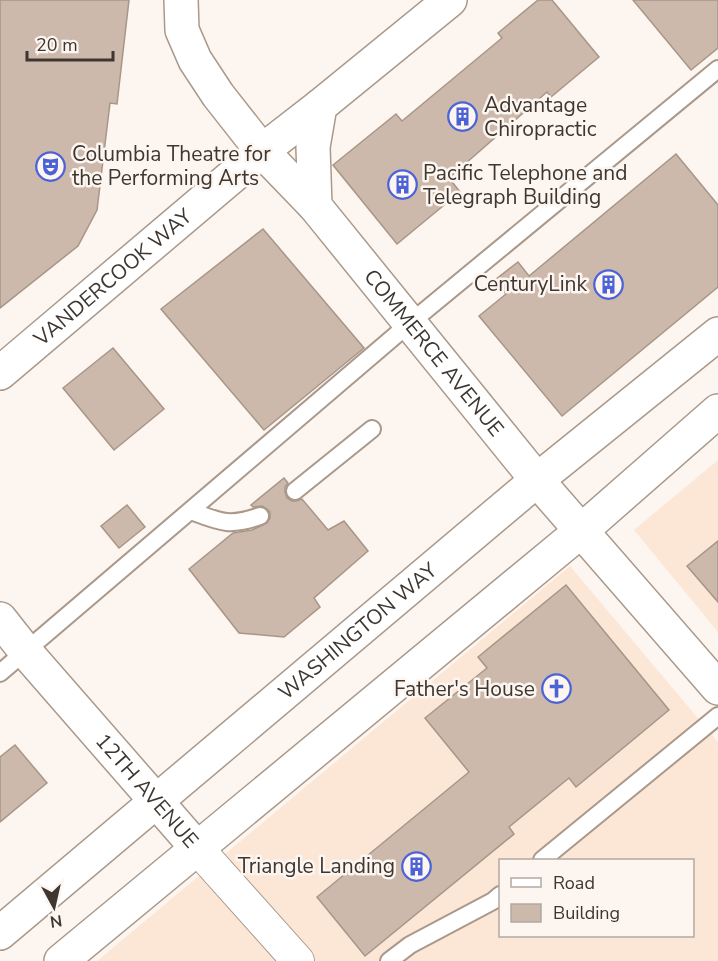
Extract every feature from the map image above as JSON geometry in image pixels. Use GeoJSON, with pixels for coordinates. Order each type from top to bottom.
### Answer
{"type":"FeatureCollection","features":[{"type":"Feature","properties":{"kind":"main road","name":"COMMERCE AVENUE"},"geometry":{"type":"LineString","coordinates":[[181,0],[182,30],[195,60],[218,95],[261,151],[315,206],[537,480],[718,688]]}},
{"type":"Feature","properties":{"kind":"main road","name":"VANDERCOOK WAY"},"geometry":{"type":"LineString","coordinates":[[0,373],[261,151],[450,0]]}},
{"type":"Feature","properties":{"kind":"main road"},"geometry":{"type":"LineString","coordinates":[[315,206],[313,147],[320,106]]}},
{"type":"Feature","properties":{"kind":"main road","name":"WASHINGTON WAY"},"geometry":{"type":"LineString","coordinates":[[0,933],[537,480],[718,334]]}},
{"type":"Feature","properties":{"kind":"main road"},"geometry":{"type":"LineString","coordinates":[[61,961],[580,531],[718,411]]}},
{"type":"Feature","properties":{"kind":"main road","name":"12TH AVENUE"},"geometry":{"type":"LineString","coordinates":[[0,619],[26,652],[197,848]]}},
{"type":"Feature","properties":{"kind":"street","name":"12TH AVENUE"},"geometry":{"type":"LineString","coordinates":[[197,848],[298,961]]}},
{"type":"Feature","properties":{"kind":"lane"},"geometry":{"type":"LineString","coordinates":[[0,673],[410,323],[718,69]]}},
{"type":"Feature","properties":{"kind":"lane"},"geometry":{"type":"LineString","coordinates":[[295,491],[372,429]]}},
{"type":"Feature","properties":{"kind":"lane"},"geometry":{"type":"LineString","coordinates":[[191,511],[218,521],[232,523],[260,516]]}},
{"type":"Feature","properties":{"kind":"lane"},"geometry":{"type":"LineString","coordinates":[[544,859],[718,716]]}},
{"type":"Feature","properties":{"kind":"lane"},"geometry":{"type":"LineString","coordinates":[[389,961],[410,945],[499,897]]}},
{"type":"Feature","properties":{"kind":"shaded area"},"geometry":{"type":"Polygon","coordinates":[[[718,460],[718,632],[634,530],[718,460]]]}},
{"type":"Feature","properties":{"kind":"shaded area"},"geometry":{"type":"Polygon","coordinates":[[[570,566],[718,742],[718,961],[97,961],[570,566]]]}},
{"type":"Feature","properties":{"kind":"building"},"geometry":{"type":"Polygon","coordinates":[[[0,0],[129,0],[117,104],[110,103],[97,210],[78,246],[0,308],[0,0]]]}},
{"type":"Feature","properties":{"kind":"building"},"geometry":{"type":"Polygon","coordinates":[[[538,0],[552,0],[599,57],[551,97],[547,92],[449,178],[460,192],[397,244],[333,165],[396,114],[402,121],[502,38],[498,33],[538,0]]]}},
{"type":"Feature","properties":{"kind":"building"},"geometry":{"type":"Polygon","coordinates":[[[633,0],[718,0],[718,48],[691,70],[633,0]]]}},
{"type":"Feature","properties":{"kind":"building","name":"CenturyLink"},"geometry":{"type":"Polygon","coordinates":[[[676,154],[718,205],[718,287],[562,416],[479,316],[506,294],[495,280],[518,262],[529,276],[676,154]]]}},
{"type":"Feature","properties":{"kind":"building"},"geometry":{"type":"Polygon","coordinates":[[[263,229],[364,348],[264,430],[161,309],[263,229]]]}},
{"type":"Feature","properties":{"kind":"building"},"geometry":{"type":"Polygon","coordinates":[[[113,348],[164,409],[114,450],[63,388],[113,348]]]}},
{"type":"Feature","properties":{"kind":"building"},"geometry":{"type":"Polygon","coordinates":[[[284,478],[288,483],[285,487],[287,498],[292,501],[302,499],[328,530],[344,521],[368,551],[314,598],[320,607],[284,637],[239,633],[189,569],[233,533],[252,530],[267,523],[270,512],[262,506],[253,507],[251,505],[284,478]]]}},
{"type":"Feature","properties":{"kind":"building"},"geometry":{"type":"Polygon","coordinates":[[[127,505],[145,527],[119,548],[101,526],[127,505]]]}},
{"type":"Feature","properties":{"kind":"building"},"geometry":{"type":"Polygon","coordinates":[[[718,541],[718,602],[687,566],[718,541]]]}},
{"type":"Feature","properties":{"kind":"building","name":"Father's House"},"geometry":{"type":"Polygon","coordinates":[[[566,585],[669,710],[576,787],[569,778],[509,827],[514,834],[365,956],[317,897],[469,772],[425,718],[487,668],[478,657],[566,585]]]}},
{"type":"Feature","properties":{"kind":"building"},"geometry":{"type":"Polygon","coordinates":[[[15,745],[47,783],[0,822],[0,757],[15,745]]]}},
{"type":"Feature","properties":{"kind":"place","name":"Advantage Chiropractic"},"geometry":{"type":"Point","coordinates":[463,117]}},
{"type":"Feature","properties":{"kind":"place","name":"Columbia Theatre for the Performing Arts"},"geometry":{"type":"Point","coordinates":[51,166]}},
{"type":"Feature","properties":{"kind":"place","name":"Pacific Telephone and Telegraph Building"},"geometry":{"type":"Point","coordinates":[402,185]}},
{"type":"Feature","properties":{"kind":"place","name":"CenturyLink"},"geometry":{"type":"Point","coordinates":[608,284]}},
{"type":"Feature","properties":{"kind":"place","name":"Father's House"},"geometry":{"type":"Point","coordinates":[556,689]}},
{"type":"Feature","properties":{"kind":"place","name":"Triangle Landing"},"geometry":{"type":"Point","coordinates":[416,866]}}]}
